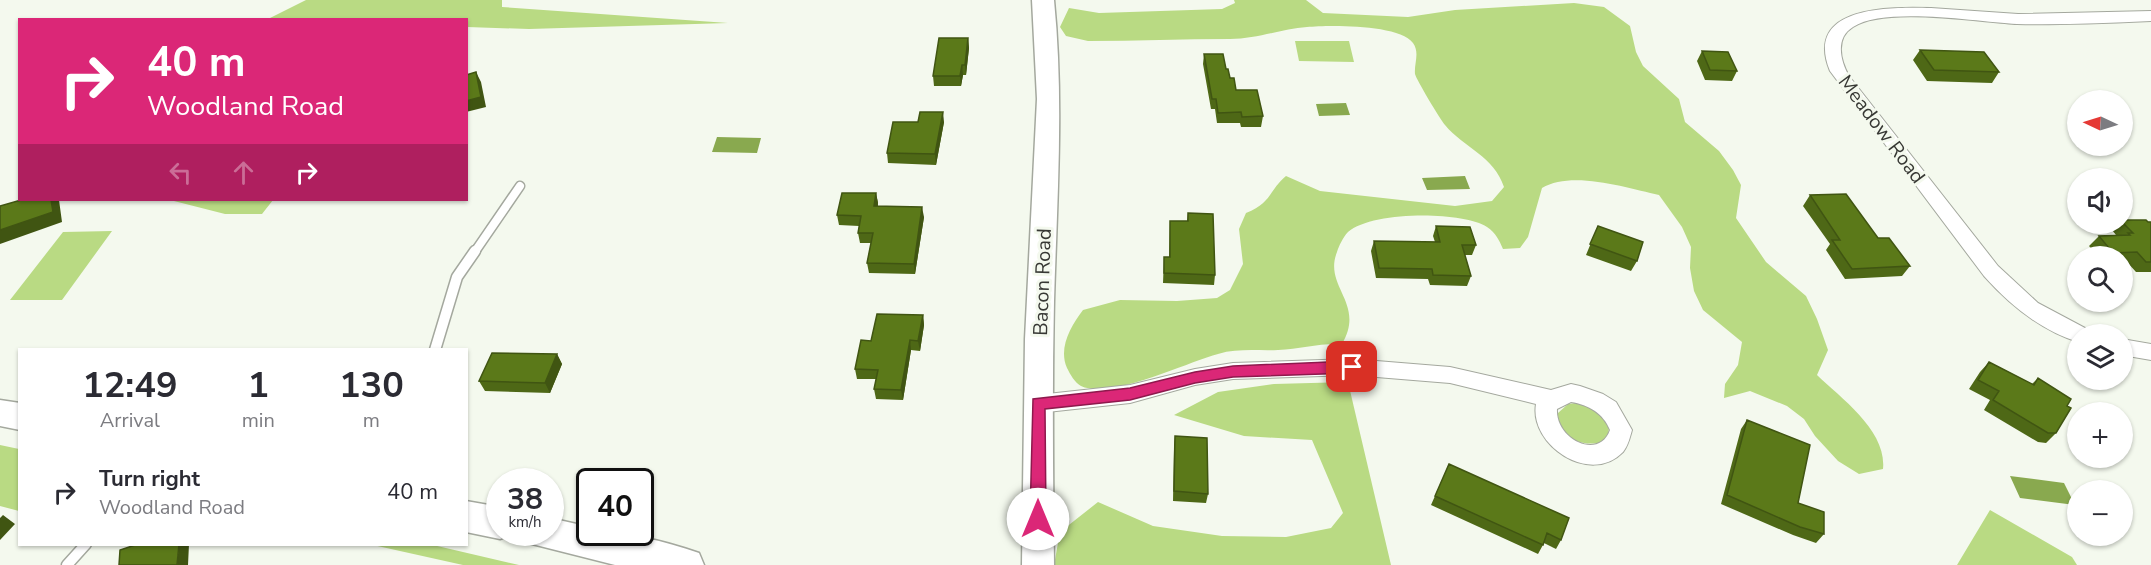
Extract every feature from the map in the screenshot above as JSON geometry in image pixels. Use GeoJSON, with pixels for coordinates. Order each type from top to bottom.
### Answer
{"type":"FeatureCollection","features":[{"type":"Feature","properties":{"kind":"main road"},"geometry":{"type":"LineString","coordinates":[[0,413],[18,417]]}},
{"type":"Feature","properties":{"kind":"main road"},"geometry":{"type":"LineString","coordinates":[[468,516],[486,520]]}},
{"type":"Feature","properties":{"kind":"main road"},"geometry":{"type":"LineString","coordinates":[[564,537],[686,565]]}},
{"type":"Feature","properties":{"kind":"street","name":"Bacon Road"},"geometry":{"type":"LineString","coordinates":[[1038,565],[1038,404],[1050,57],[1043,0]]}},
{"type":"Feature","properties":{"kind":"street","name":"Meadow Road"},"geometry":{"type":"LineString","coordinates":[[2067,328],[2032,310],[1997,278],[1842,78],[1833,64],[1830,52],[1836,36],[1848,23],[1866,17],[1896,13],[2018,19],[2151,16]]}},
{"type":"Feature","properties":{"kind":"street"},"geometry":{"type":"LineString","coordinates":[[2133,349],[2151,352]]}},
{"type":"Feature","properties":{"kind":"street"},"geometry":{"type":"LineString","coordinates":[[1038,404],[1130,394],[1195,377],[1233,371],[1352,367],[1450,375],[1552,399]]}},
{"type":"Feature","properties":{"kind":"lane"},"geometry":{"type":"LineString","coordinates":[[436,348],[457,277],[520,186]]}},
{"type":"Feature","properties":{"kind":"lane"},"geometry":{"type":"LineString","coordinates":[[67,565],[84,546]]}},
{"type":"Feature","properties":{"kind":"shaded area"},"geometry":{"type":"Polygon","coordinates":[[[306,0],[502,0],[502,7],[728,23],[529,29],[468,27],[468,18],[270,18],[306,0]]]}},
{"type":"Feature","properties":{"kind":"shaded area"},"geometry":{"type":"Polygon","coordinates":[[[1234,0],[1306,0],[1323,13],[1408,17],[1455,10],[1574,3],[1604,7],[1630,26],[1636,52],[1643,66],[1679,99],[1685,122],[1719,151],[1733,170],[1741,185],[1736,218],[1766,262],[1806,296],[1828,350],[1817,375],[1850,405],[1870,429],[1878,442],[1883,469],[1859,474],[1838,461],[1815,436],[1804,419],[1787,406],[1750,391],[1724,398],[1725,384],[1738,365],[1742,342],[1703,310],[1694,291],[1690,268],[1691,247],[1682,227],[1659,195],[1584,180],[1554,183],[1542,188],[1528,237],[1520,248],[1503,249],[1493,232],[1475,222],[1438,216],[1376,220],[1348,232],[1339,247],[1334,264],[1335,275],[1349,317],[1348,330],[1342,344],[1278,350],[1233,351],[1111,388],[1094,389],[1079,385],[1067,368],[1064,353],[1070,330],[1083,310],[1120,300],[1177,301],[1217,298],[1230,290],[1243,264],[1239,229],[1246,213],[1266,201],[1286,176],[1320,191],[1455,206],[1492,201],[1504,187],[1493,167],[1442,121],[1415,74],[1416,54],[1413,43],[1394,32],[1363,27],[1317,26],[1240,39],[1088,41],[1066,36],[1060,27],[1069,8],[1099,13],[1222,9],[1235,3],[1234,0]]]}},
{"type":"Feature","properties":{"kind":"shaded area"},"geometry":{"type":"Polygon","coordinates":[[[1295,41],[1349,41],[1354,62],[1299,61],[1295,41]]]}},
{"type":"Feature","properties":{"kind":"shaded area"},"geometry":{"type":"Polygon","coordinates":[[[1346,103],[1350,115],[1319,116],[1316,104],[1346,103]]]}},
{"type":"Feature","properties":{"kind":"shaded area"},"geometry":{"type":"Polygon","coordinates":[[[717,137],[761,138],[757,153],[712,152],[717,137]]]}},
{"type":"Feature","properties":{"kind":"shaded area"},"geometry":{"type":"Polygon","coordinates":[[[1465,176],[1470,189],[1427,190],[1422,178],[1465,176]]]}},
{"type":"Feature","properties":{"kind":"shaded area"},"geometry":{"type":"Polygon","coordinates":[[[174,201],[272,201],[262,214],[225,214],[174,201]]]}},
{"type":"Feature","properties":{"kind":"shaded area"},"geometry":{"type":"Polygon","coordinates":[[[112,231],[62,300],[10,300],[63,232],[112,231]]]}},
{"type":"Feature","properties":{"kind":"shaded area"},"geometry":{"type":"Polygon","coordinates":[[[1348,382],[1391,565],[1054,565],[1060,532],[1098,502],[1153,526],[1222,536],[1286,537],[1331,528],[1343,513],[1312,440],[1244,436],[1174,415],[1218,392],[1274,384],[1348,382]]]}},
{"type":"Feature","properties":{"kind":"shaded area"},"geometry":{"type":"Polygon","coordinates":[[[1576,403],[1597,412],[1607,423],[1609,429],[1602,442],[1578,442],[1571,439],[1561,428],[1558,413],[1568,404],[1576,403]]]}},
{"type":"Feature","properties":{"kind":"shaded area"},"geometry":{"type":"Polygon","coordinates":[[[0,445],[18,449],[18,511],[0,506],[0,445]]]}},
{"type":"Feature","properties":{"kind":"shaded area"},"geometry":{"type":"Polygon","coordinates":[[[2010,476],[2064,483],[2067,489],[2067,504],[2020,498],[2010,476]]]}},
{"type":"Feature","properties":{"kind":"shaded area"},"geometry":{"type":"Polygon","coordinates":[[[1990,510],[2072,557],[2077,565],[1957,565],[1990,510]]]}},
{"type":"Feature","properties":{"kind":"shaded area"},"geometry":{"type":"Polygon","coordinates":[[[378,546],[437,546],[519,565],[463,565],[378,546]]]}},
{"type":"Feature","properties":{"kind":"building"},"geometry":{"type":"Polygon","coordinates":[[[939,38],[968,38],[965,65],[962,65],[960,76],[933,76],[939,38]]]}},
{"type":"Feature","properties":{"kind":"building"},"geometry":{"type":"Polygon","coordinates":[[[1920,50],[1984,52],[1999,72],[1934,70],[1920,50]]]}},
{"type":"Feature","properties":{"kind":"building"},"geometry":{"type":"Polygon","coordinates":[[[1702,51],[1728,52],[1737,71],[1710,70],[1702,51]]]}},
{"type":"Feature","properties":{"kind":"building"},"geometry":{"type":"Polygon","coordinates":[[[1204,54],[1223,54],[1226,69],[1228,69],[1230,78],[1234,78],[1236,90],[1257,90],[1263,116],[1242,117],[1241,112],[1218,113],[1216,99],[1212,99],[1204,54]]]}},
{"type":"Feature","properties":{"kind":"building"},"geometry":{"type":"Polygon","coordinates":[[[476,72],[481,97],[468,100],[468,74],[476,72]]]}},
{"type":"Feature","properties":{"kind":"building"},"geometry":{"type":"Polygon","coordinates":[[[920,112],[943,112],[935,154],[887,153],[893,122],[918,122],[920,112]]]}},
{"type":"Feature","properties":{"kind":"building"},"geometry":{"type":"Polygon","coordinates":[[[842,193],[876,193],[874,206],[922,207],[914,264],[867,263],[873,233],[858,233],[861,216],[837,215],[842,193]]]}},
{"type":"Feature","properties":{"kind":"building"},"geometry":{"type":"Polygon","coordinates":[[[1846,194],[1878,238],[1889,238],[1910,266],[1852,269],[1832,240],[1840,240],[1810,195],[1846,194]]]}},
{"type":"Feature","properties":{"kind":"building"},"geometry":{"type":"Polygon","coordinates":[[[18,201],[51,201],[53,212],[0,230],[0,206],[18,201]]]}},
{"type":"Feature","properties":{"kind":"building"},"geometry":{"type":"Polygon","coordinates":[[[1188,213],[1213,214],[1215,275],[1164,273],[1164,257],[1170,257],[1170,221],[1188,221],[1188,213]]]}},
{"type":"Feature","properties":{"kind":"building"},"geometry":{"type":"Polygon","coordinates":[[[2133,220],[2151,222],[2151,262],[2146,262],[2137,252],[2133,252],[2133,246],[2107,246],[2099,236],[2133,234],[2133,220]]]}},
{"type":"Feature","properties":{"kind":"building"},"geometry":{"type":"Polygon","coordinates":[[[1436,226],[1470,227],[1476,245],[1462,245],[1471,276],[1433,275],[1432,269],[1379,268],[1374,241],[1440,242],[1436,226]]]}},
{"type":"Feature","properties":{"kind":"building"},"geometry":{"type":"Polygon","coordinates":[[[1598,226],[1643,242],[1637,261],[1590,244],[1598,226]]]}},
{"type":"Feature","properties":{"kind":"building"},"geometry":{"type":"Polygon","coordinates":[[[877,314],[923,315],[918,341],[910,340],[901,390],[874,389],[878,370],[855,369],[861,340],[871,341],[877,314]]]}},
{"type":"Feature","properties":{"kind":"building"},"geometry":{"type":"Polygon","coordinates":[[[492,353],[557,354],[545,383],[479,381],[492,353]]]}},
{"type":"Feature","properties":{"kind":"building"},"geometry":{"type":"Polygon","coordinates":[[[1989,362],[2034,385],[2038,378],[2071,399],[2067,402],[2067,415],[2056,433],[2048,433],[1993,400],[1999,391],[1978,380],[1989,362]]]}},
{"type":"Feature","properties":{"kind":"building"},"geometry":{"type":"Polygon","coordinates":[[[1747,420],[1810,445],[1798,503],[1824,512],[1824,534],[1800,527],[1727,495],[1747,420]]]}},
{"type":"Feature","properties":{"kind":"building"},"geometry":{"type":"Polygon","coordinates":[[[1175,436],[1207,438],[1208,494],[1174,491],[1175,436]]]}},
{"type":"Feature","properties":{"kind":"building"},"geometry":{"type":"Polygon","coordinates":[[[1449,464],[1569,518],[1561,540],[1547,533],[1543,545],[1435,496],[1449,464]]]}},
{"type":"Feature","properties":{"kind":"building"},"geometry":{"type":"Polygon","coordinates":[[[132,546],[179,546],[177,565],[119,565],[120,550],[132,546]]]}},
{"type":"Feature","properties":{"kind":"route"},"geometry":{"type":"LineString","coordinates":[[1038,519],[1038,404],[1130,394],[1195,377],[1233,371],[1352,367]]}}]}
